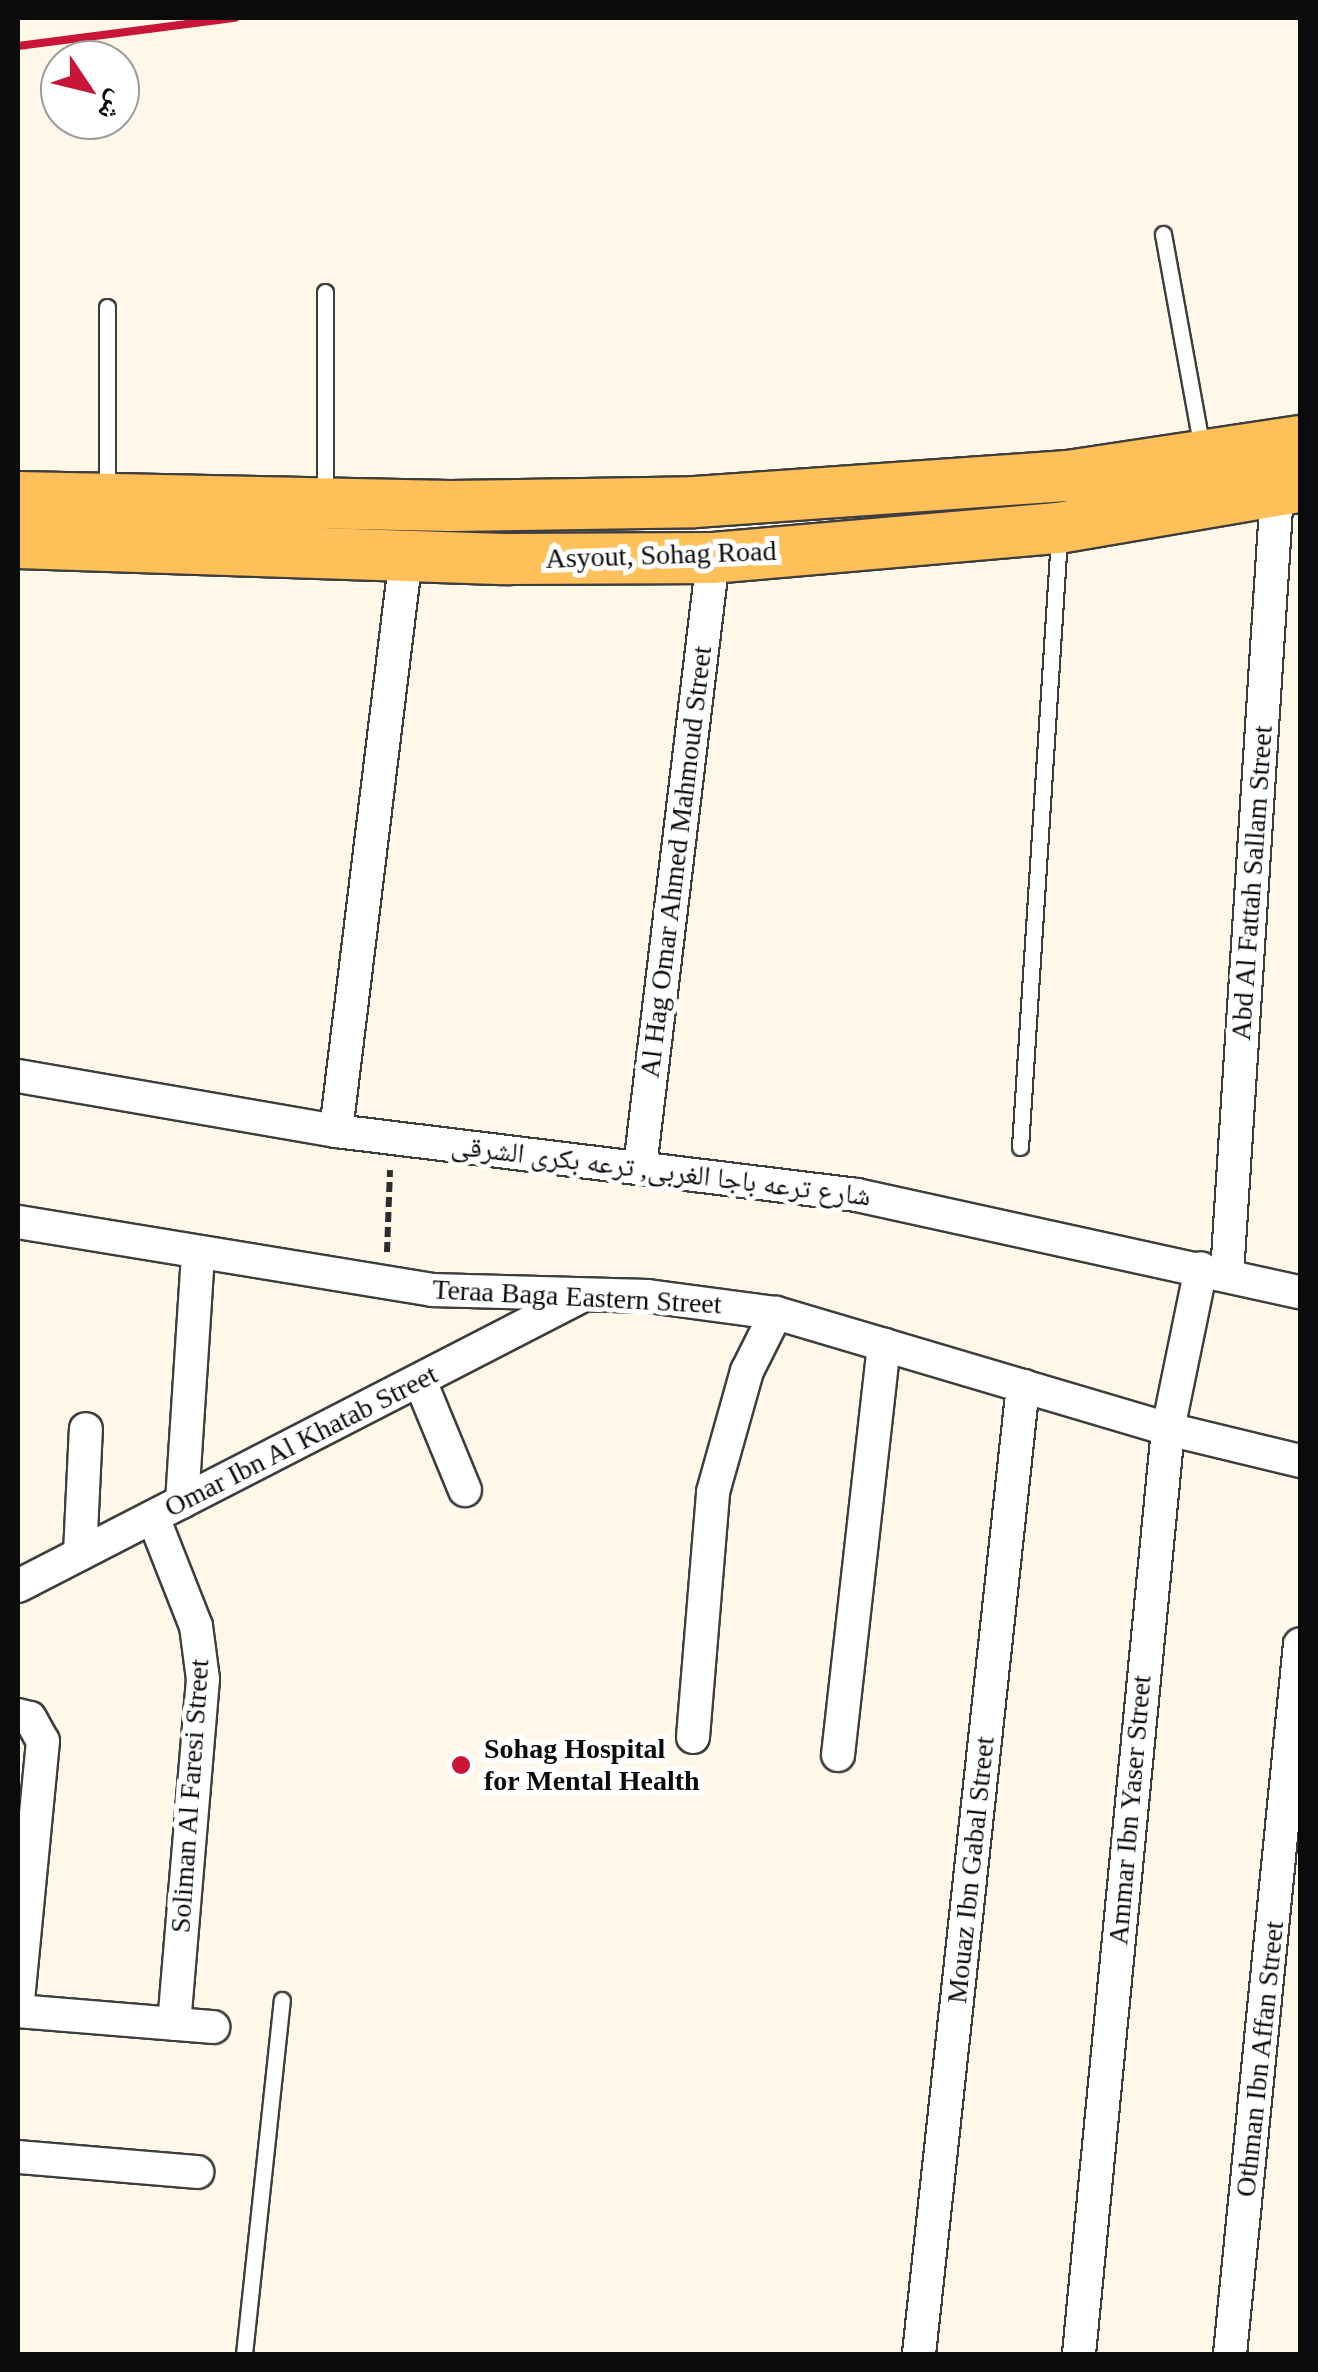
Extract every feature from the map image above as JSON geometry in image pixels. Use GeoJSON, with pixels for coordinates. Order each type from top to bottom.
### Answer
{"type":"FeatureCollection","features":[{"type":"Feature","properties":{"kind":"main road","name":"Asyout, Sohag Road"},"geometry":{"type":"LineString","coordinates":[[18,497],[572,506],[773,498],[1068,476],[1204,458],[1300,440]]}},
{"type":"Feature","properties":{"kind":"main road"},"geometry":{"type":"LineString","coordinates":[[900,489],[888,499],[885,516],[907,541]]}},
{"type":"Feature","properties":{"kind":"main road","name":"Asyout, Sohag Road"},"geometry":{"type":"LineString","coordinates":[[18,543],[406,556],[712,558],[1059,528],[1289,490]]}},
{"type":"Feature","properties":{"kind":"main road"},"geometry":{"type":"LineString","coordinates":[[773,498],[790,522],[777,552]]}},
{"type":"Feature","properties":{"kind":"street","name":"Abd Al Fattah Sallam Street"},"geometry":{"type":"LineString","coordinates":[[1214,1271],[1289,490]]}},
{"type":"Feature","properties":{"kind":"street"},"geometry":{"type":"LineString","coordinates":[[336,1131],[406,556]]}},
{"type":"Feature","properties":{"kind":"street","name":"Al Hag Omar Ahmed Mahmoud Street"},"geometry":{"type":"LineString","coordinates":[[640,1166],[712,558]]}},
{"type":"Feature","properties":{"kind":"street","name":"شارع ترعه باجا الغربى, ترعه بكرى الشرقى"},"geometry":{"type":"LineString","coordinates":[[18,1076],[336,1131],[640,1166],[928,1207],[1300,1292]]}},
{"type":"Feature","properties":{"kind":"street","name":"Teraa Baga Eastern Street"},"geometry":{"type":"LineString","coordinates":[[18,1222],[386,1284],[584,1295],[776,1313],[1168,1429],[1300,1461]]}},
{"type":"Feature","properties":{"kind":"street"},"geometry":{"type":"LineString","coordinates":[[168,1510],[198,1253]]}},
{"type":"Feature","properties":{"kind":"street","name":"Ammar Ibn Yaser Street"},"geometry":{"type":"LineString","coordinates":[[1079,2354],[1168,1429],[1214,1271]]}},
{"type":"Feature","properties":{"kind":"street","name":"Omar Ibn Al Khatab Street"},"geometry":{"type":"LineString","coordinates":[[18,1586],[584,1295]]}},
{"type":"Feature","properties":{"kind":"street"},"geometry":{"type":"LineString","coordinates":[[693,1737],[714,1492],[742,1386],[776,1313]]}},
{"type":"Feature","properties":{"kind":"street"},"geometry":{"type":"LineString","coordinates":[[838,1754],[884,1345]]}},
{"type":"Feature","properties":{"kind":"street"},"geometry":{"type":"LineString","coordinates":[[420,1381],[466,1490]]}},
{"type":"Feature","properties":{"kind":"street","name":"Mouaz Ibn Gabal Street"},"geometry":{"type":"LineString","coordinates":[[919,2354],[1022,1386]]}},
{"type":"Feature","properties":{"kind":"street"},"geometry":{"type":"LineString","coordinates":[[80,1554],[86,1429]]}},
{"type":"Feature","properties":{"kind":"street","name":"Soliman Al Faresi Street"},"geometry":{"type":"LineString","coordinates":[[168,1510],[196,1626],[204,1679],[174,2024]]}},
{"type":"Feature","properties":{"kind":"street","name":"Othman Ibn Affan Street"},"geometry":{"type":"LineString","coordinates":[[1230,2354],[1300,1644]]}},
{"type":"Feature","properties":{"kind":"street"},"geometry":{"type":"LineString","coordinates":[[18,1714],[30,1718],[43,1741],[18,1999]]}},
{"type":"Feature","properties":{"kind":"street"},"geometry":{"type":"LineString","coordinates":[[18,2011],[213,2027]]}},
{"type":"Feature","properties":{"kind":"street"},"geometry":{"type":"LineString","coordinates":[[18,2157],[197,2172]]}},
{"type":"Feature","properties":{"kind":"lane"},"geometry":{"type":"LineString","coordinates":[[1164,234],[1204,458]]}},
{"type":"Feature","properties":{"kind":"lane"},"geometry":{"type":"LineString","coordinates":[[324,503],[325,292]]}},
{"type":"Feature","properties":{"kind":"lane"},"geometry":{"type":"LineString","coordinates":[[107,499],[108,307]]}},
{"type":"Feature","properties":{"kind":"lane"},"geometry":{"type":"LineString","coordinates":[[1020,1147],[1059,528]]}},
{"type":"Feature","properties":{"kind":"lane"},"geometry":{"type":"LineString","coordinates":[[244,2354],[282,2000]]}},
{"type":"Feature","properties":{"kind":"path"},"geometry":{"type":"LineString","coordinates":[[386,1284],[391,1137]]}},
{"type":"Feature","properties":{"kind":"railway"},"geometry":{"type":"LineString","coordinates":[[18,46],[235,18]]}},
{"type":"Feature","properties":{"kind":"place","name":"Sohag Hospital for Mental Health"},"geometry":{"type":"Point","coordinates":[461,1765]}}]}
